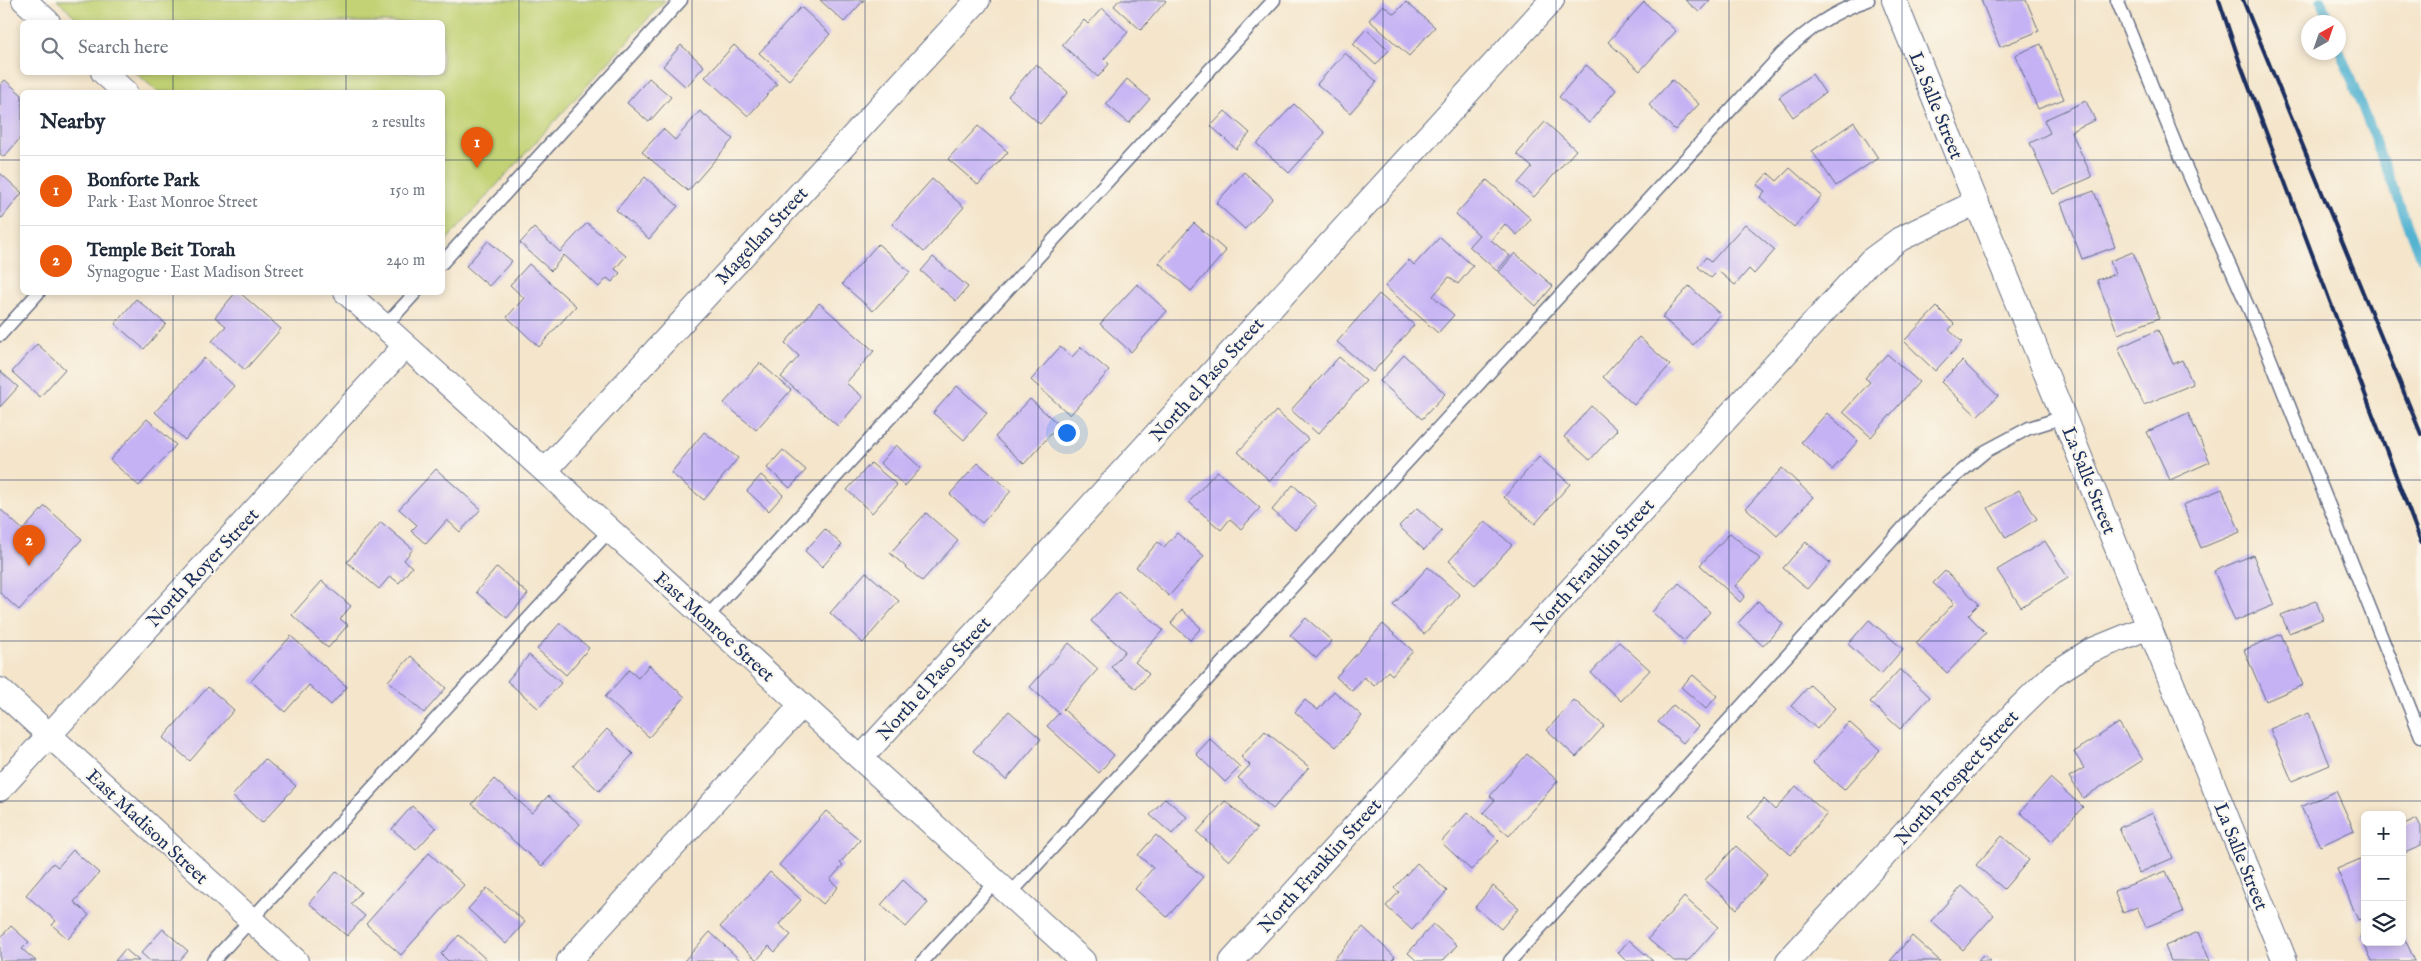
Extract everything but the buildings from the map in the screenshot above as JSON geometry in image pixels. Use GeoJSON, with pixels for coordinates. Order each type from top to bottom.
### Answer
{"type":"FeatureCollection","features":[{"type":"Feature","properties":{"kind":"street"},"geometry":{"type":"LineString","coordinates":[[24,0],[46,20]]}},
{"type":"Feature","properties":{"kind":"street","name":"Magellan Street"},"geometry":{"type":"LineString","coordinates":[[545,471],[978,0]]}},
{"type":"Feature","properties":{"kind":"street","name":"North el Paso Street"},"geometry":{"type":"LineString","coordinates":[[861,758],[1552,0]]}},
{"type":"Feature","properties":{"kind":"street","name":"La Salle Street"},"geometry":{"type":"LineString","coordinates":[[1894,0],[2285,961]]}},
{"type":"Feature","properties":{"kind":"street"},"geometry":{"type":"LineString","coordinates":[[106,75],[123,90]]}},
{"type":"Feature","properties":{"kind":"street","name":"North Franklin Street"},"geometry":{"type":"LineString","coordinates":[[1232,961],[1870,261],[1900,239],[1977,202]]}},
{"type":"Feature","properties":{"kind":"street","name":"East Monroe Street"},"geometry":{"type":"LineString","coordinates":[[349,295],[1083,961]]}},
{"type":"Feature","properties":{"kind":"street","name":"North Royer Street"},"geometry":{"type":"LineString","coordinates":[[0,789],[405,346]]}},
{"type":"Feature","properties":{"kind":"street","name":"North Prospect Street"},"geometry":{"type":"LineString","coordinates":[[1788,961],[2018,709],[2054,674],[2090,651],[2149,627]]}},
{"type":"Feature","properties":{"kind":"street","name":"East Madison Street"},"geometry":{"type":"LineString","coordinates":[[0,690],[296,961]]}},
{"type":"Feature","properties":{"kind":"street"},"geometry":{"type":"LineString","coordinates":[[569,961],[802,705]]}},
{"type":"Feature","properties":{"kind":"lane"},"geometry":{"type":"LineString","coordinates":[[445,260],[681,0]]}},
{"type":"Feature","properties":{"kind":"lane"},"geometry":{"type":"LineString","coordinates":[[706,618],[1274,0]]}},
{"type":"Feature","properties":{"kind":"lane"},"geometry":{"type":"LineString","coordinates":[[923,961],[1003,888],[1781,55],[1812,26],[1852,5],[1868,0]]}},
{"type":"Feature","properties":{"kind":"lane"},"geometry":{"type":"LineString","coordinates":[[2117,0],[2178,148],[2262,338],[2421,736]]}},
{"type":"Feature","properties":{"kind":"lane"},"geometry":{"type":"LineString","coordinates":[[0,335],[36,295]]}},
{"type":"Feature","properties":{"kind":"lane"},"geometry":{"type":"LineString","coordinates":[[384,327],[413,295]]}},
{"type":"Feature","properties":{"kind":"lane"},"geometry":{"type":"LineString","coordinates":[[1510,961],[1934,494],[1986,451],[2029,428],[2064,417]]}},
{"type":"Feature","properties":{"kind":"lane"},"geometry":{"type":"LineString","coordinates":[[213,961],[610,530]]}},
{"type":"Feature","properties":{"kind":"green space"},"geometry":{"type":"Polygon","coordinates":[[[57,0],[665,0],[445,242],[445,90],[156,90],[138,75],[445,75],[445,20],[79,20],[57,0]]]}},
{"type":"Feature","properties":{"kind":"waterway"},"geometry":{"type":"LineString","coordinates":[[2321,0],[2327,15]]}},
{"type":"Feature","properties":{"kind":"waterway"},"geometry":{"type":"LineString","coordinates":[[2343,60],[2421,258]]}},
{"type":"Feature","properties":{"kind":"railway"},"geometry":{"type":"LineString","coordinates":[[2219,0],[2241,66],[2421,542]]}},
{"type":"Feature","properties":{"kind":"railway"},"geometry":{"type":"LineString","coordinates":[[2243,0],[2421,434]]}},
{"type":"Feature","properties":{"kind":"place","name":"Bonforte Park"},"geometry":{"type":"Point","coordinates":[477,168]}},
{"type":"Feature","properties":{"kind":"place","name":"Temple Beit Torah"},"geometry":{"type":"Point","coordinates":[29,566]}}]}
